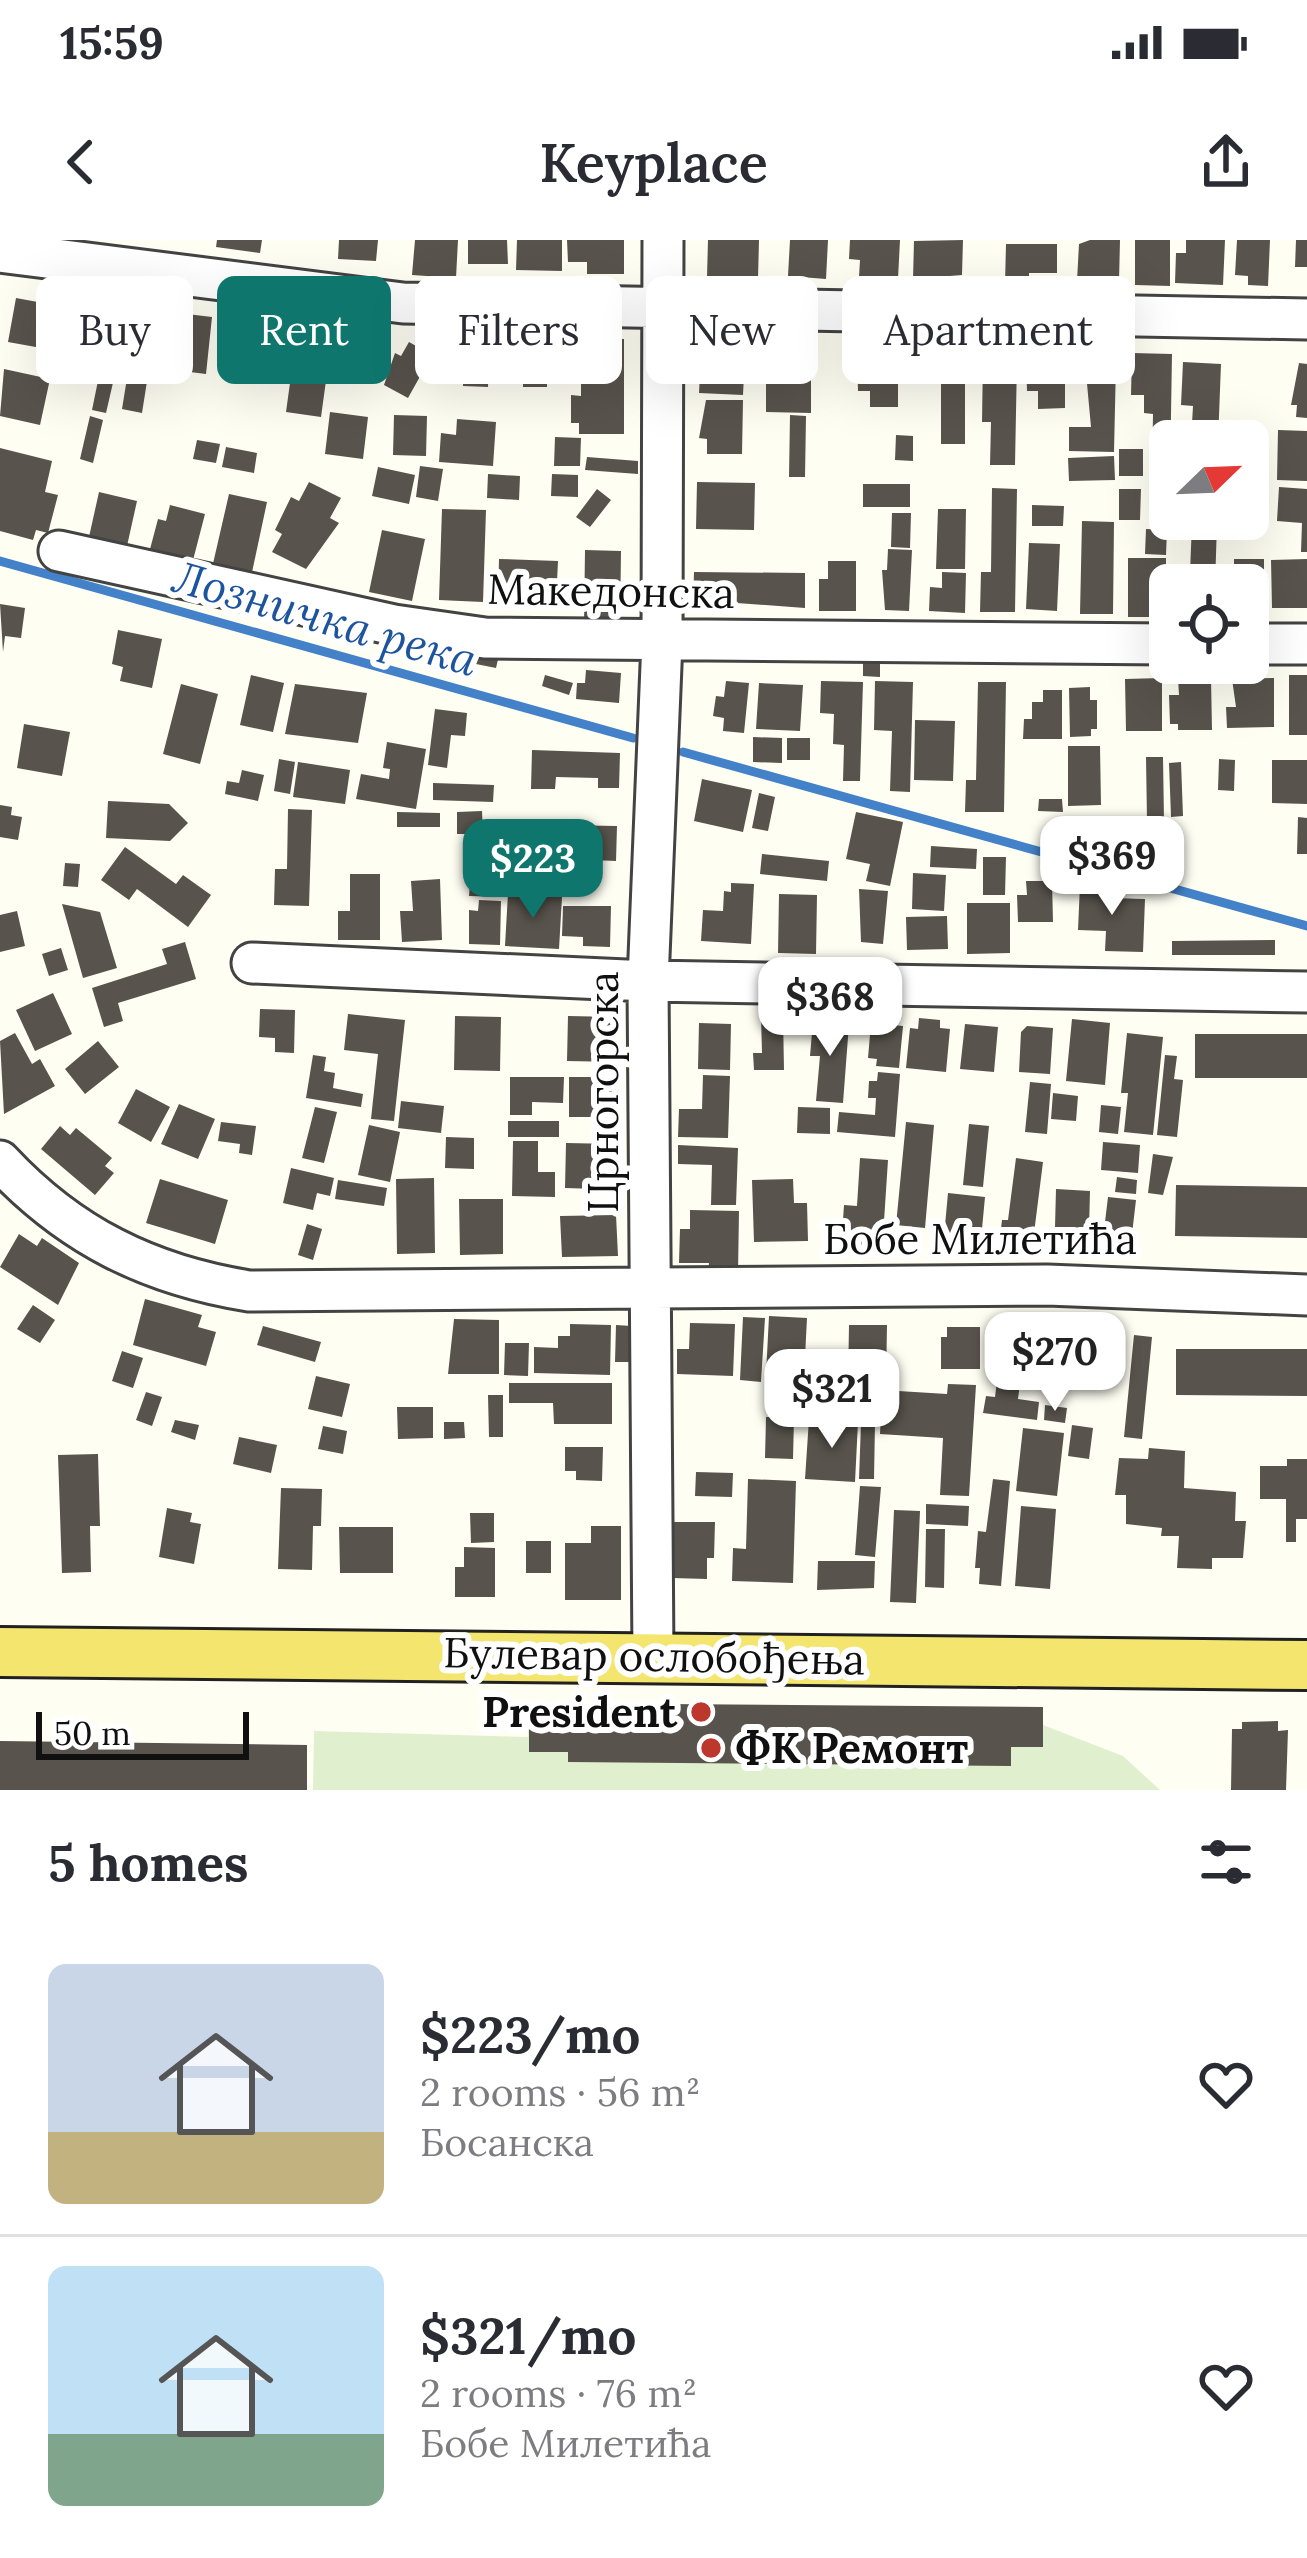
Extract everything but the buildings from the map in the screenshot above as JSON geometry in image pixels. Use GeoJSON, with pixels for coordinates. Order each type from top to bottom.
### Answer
{"type":"FeatureCollection","features":[{"type":"Feature","properties":{"kind":"main road","name":"Булевар ослобођења"},"geometry":{"type":"LineString","coordinates":[[0,1652],[1307,1665]]}},
{"type":"Feature","properties":{"kind":"street","name":"Црногорска"},"geometry":{"type":"LineString","coordinates":[[662,276],[663,240]]}},
{"type":"Feature","properties":{"kind":"street"},"geometry":{"type":"LineString","coordinates":[[0,252],[403,303],[646,306]]}},
{"type":"Feature","properties":{"kind":"street"},"geometry":{"type":"LineString","coordinates":[[818,309],[1307,320]]}},
{"type":"Feature","properties":{"kind":"street","name":"Црногорска"},"geometry":{"type":"LineString","coordinates":[[653,1656],[648,981],[662,641],[662,384]]}},
{"type":"Feature","properties":{"kind":"street","name":"Македонска"},"geometry":{"type":"LineString","coordinates":[[59,551],[394,626],[485,638],[1149,644]]}},
{"type":"Feature","properties":{"kind":"street"},"geometry":{"type":"LineString","coordinates":[[1269,644],[1307,644]]}},
{"type":"Feature","properties":{"kind":"street"},"geometry":{"type":"LineString","coordinates":[[252,963],[648,981],[1307,992]]}},
{"type":"Feature","properties":{"kind":"street","name":"Бобе Милетића"},"geometry":{"type":"LineString","coordinates":[[0,1161],[36,1200],[139,1264],[191,1282],[249,1292],[1047,1285],[1307,1295]]}},
{"type":"Feature","properties":{"kind":"green space","name":"ФК Ремонт"},"geometry":{"type":"Polygon","coordinates":[[[529,1703],[1043,1725],[1123,1756],[1160,1790],[313,1790],[314,1731],[528,1737],[529,1703]]]}},
{"type":"Feature","properties":{"kind":"waterway","name":"Лозничка река"},"geometry":{"type":"LineString","coordinates":[[0,561],[633,738]]}},
{"type":"Feature","properties":{"kind":"waterway","name":"Лозничка река"},"geometry":{"type":"LineString","coordinates":[[683,752],[1307,926]]}},
{"type":"Feature","properties":{"kind":"place","name":"President"},"geometry":{"type":"Point","coordinates":[701,1712]}},
{"type":"Feature","properties":{"kind":"place","name":"ФК Ремонт"},"geometry":{"type":"Point","coordinates":[711,1748]}}]}
